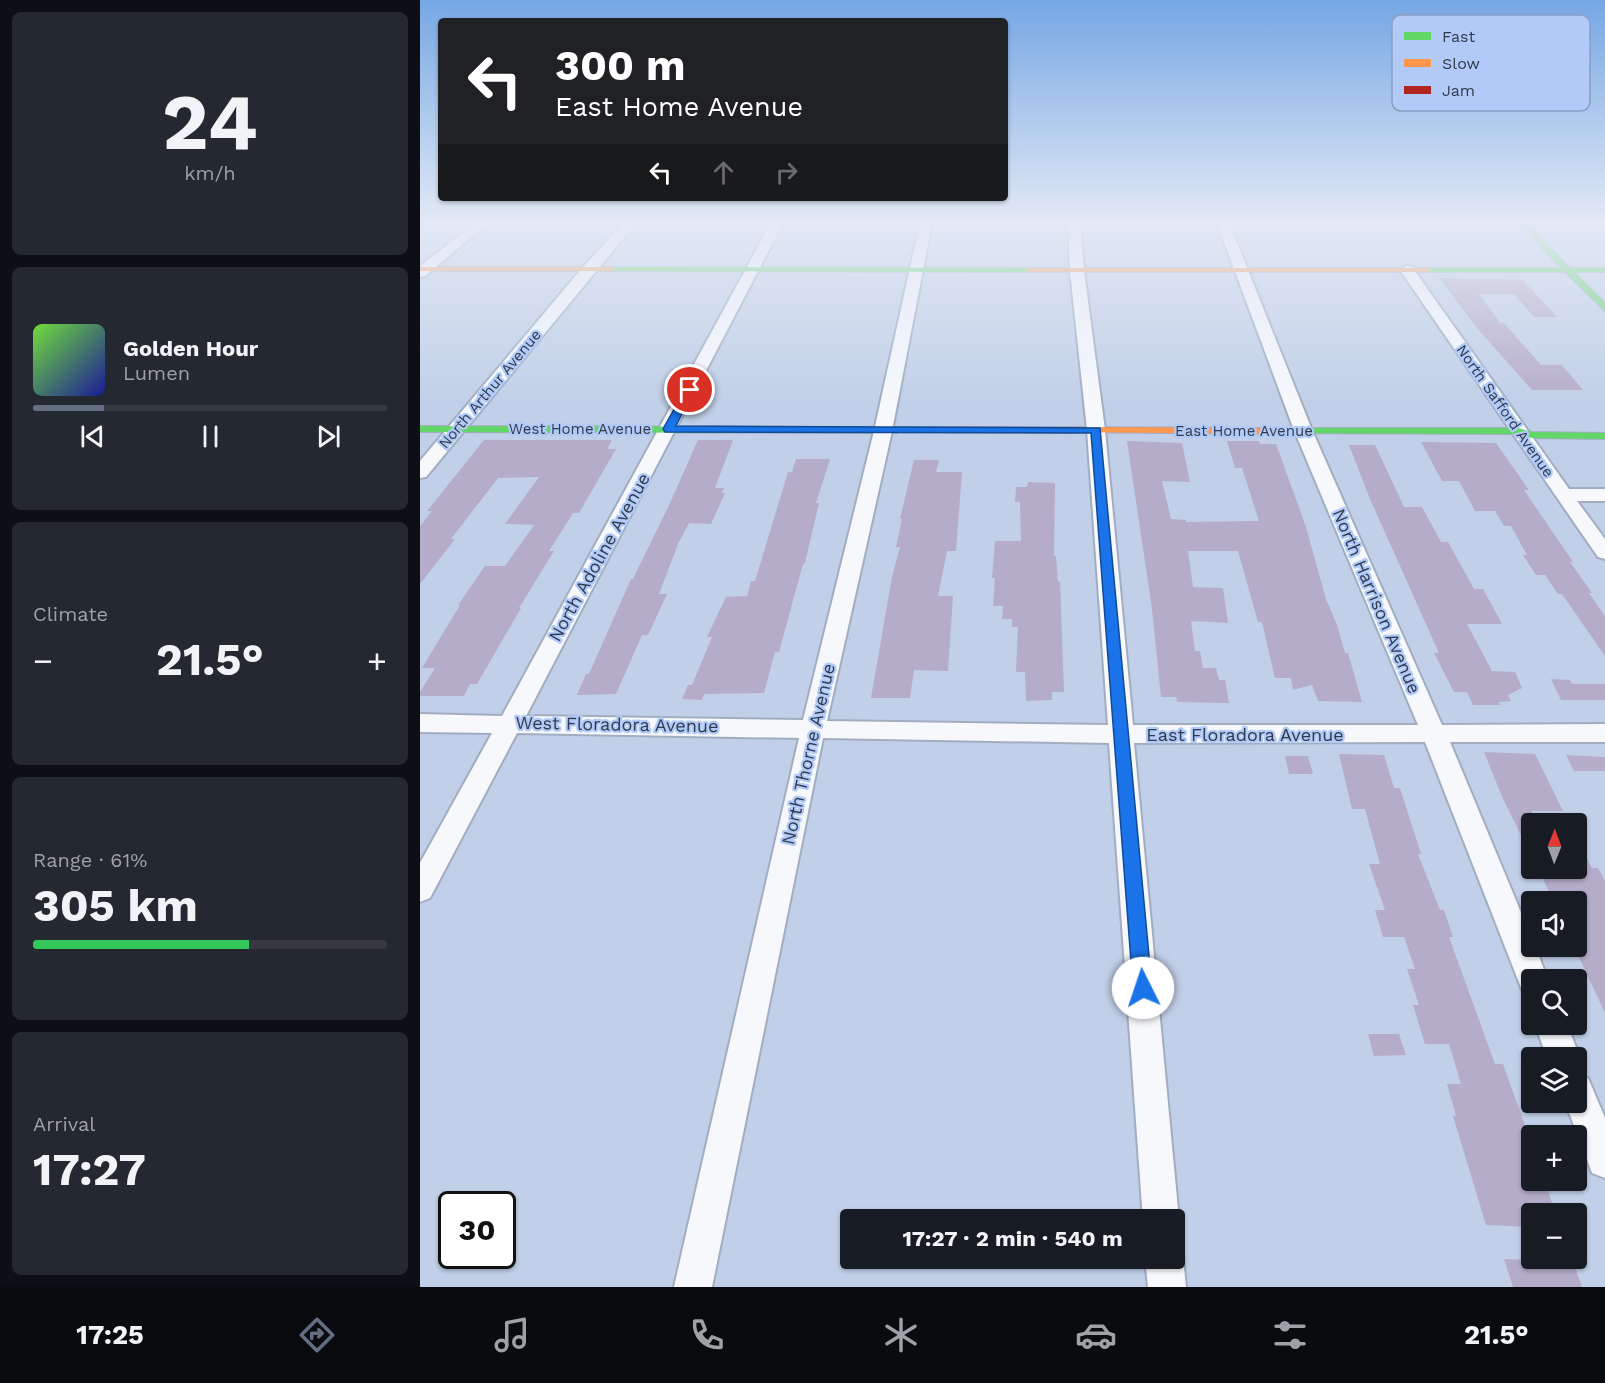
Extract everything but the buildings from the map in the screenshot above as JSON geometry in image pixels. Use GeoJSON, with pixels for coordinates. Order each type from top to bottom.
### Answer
{"type":"FeatureCollection","features":[{"type":"Feature","properties":{"kind":"main road"},"geometry":{"type":"LineString","coordinates":[[1580,283],[1605,308]]}},
{"type":"Feature","properties":{"kind":"main road","name":"West Home Avenue"},"geometry":{"type":"LineString","coordinates":[[420,429],[883,430]]}},
{"type":"Feature","properties":{"kind":"main road","name":"East Home Avenue"},"geometry":{"type":"LineString","coordinates":[[883,430],[1518,431],[1532,435],[1605,436]]}},
{"type":"Feature","properties":{"kind":"street","name":"North Arthur Avenue"},"geometry":{"type":"LineString","coordinates":[[420,473],[577,283]]}},
{"type":"Feature","properties":{"kind":"street","name":"North Adoline Avenue"},"geometry":{"type":"LineString","coordinates":[[420,890],[745,283]]}},
{"type":"Feature","properties":{"kind":"street","name":"North Thorne Avenue"},"geometry":{"type":"LineString","coordinates":[[693,1287],[813,728],[883,430],[913,283]]}},
{"type":"Feature","properties":{"kind":"street"},"geometry":{"type":"LineString","coordinates":[[1078,283],[1096,430],[1160,1209]]}},
{"type":"Feature","properties":{"kind":"street","name":"North Harrison Avenue"},"geometry":{"type":"LineString","coordinates":[[1245,283],[1303,430],[1434,734],[1529,969]]}},
{"type":"Feature","properties":{"kind":"street","name":"North Safford Avenue"},"geometry":{"type":"LineString","coordinates":[[1416,283],[1605,553]]}},
{"type":"Feature","properties":{"kind":"street"},"geometry":{"type":"LineString","coordinates":[[1566,495],[1605,495]]}},
{"type":"Feature","properties":{"kind":"street","name":"West Floradora Avenue"},"geometry":{"type":"LineString","coordinates":[[420,723],[509,722],[813,728]]}},
{"type":"Feature","properties":{"kind":"street","name":"East Floradora Avenue"},"geometry":{"type":"LineString","coordinates":[[813,728],[1122,734],[1605,733]]}},
{"type":"Feature","properties":{"kind":"street"},"geometry":{"type":"LineString","coordinates":[[1586,1113],[1605,1160]]}},
{"type":"Feature","properties":{"kind":"street"},"geometry":{"type":"LineString","coordinates":[[1165,1269],[1167,1287]]}},
{"type":"Feature","properties":{"kind":"traffic: fast"},"geometry":{"type":"LineString","coordinates":[[1580,283],[1605,308]]}},
{"type":"Feature","properties":{"kind":"traffic: fast"},"geometry":{"type":"LineString","coordinates":[[420,429],[897,430]]}},
{"type":"Feature","properties":{"kind":"traffic: fast"},"geometry":{"type":"LineString","coordinates":[[1263,431],[1518,431],[1532,435],[1605,436]]}},
{"type":"Feature","properties":{"kind":"traffic: slow"},"geometry":{"type":"LineString","coordinates":[[1076,430],[1263,431]]}},
{"type":"Feature","properties":{"kind":"traffic: jam"},"geometry":{"type":"LineString","coordinates":[[897,430],[1076,430]]}},
{"type":"Feature","properties":{"kind":"route"},"geometry":{"type":"LineString","coordinates":[[690,390],[669,429],[1096,430],[1143,988]]}}]}
